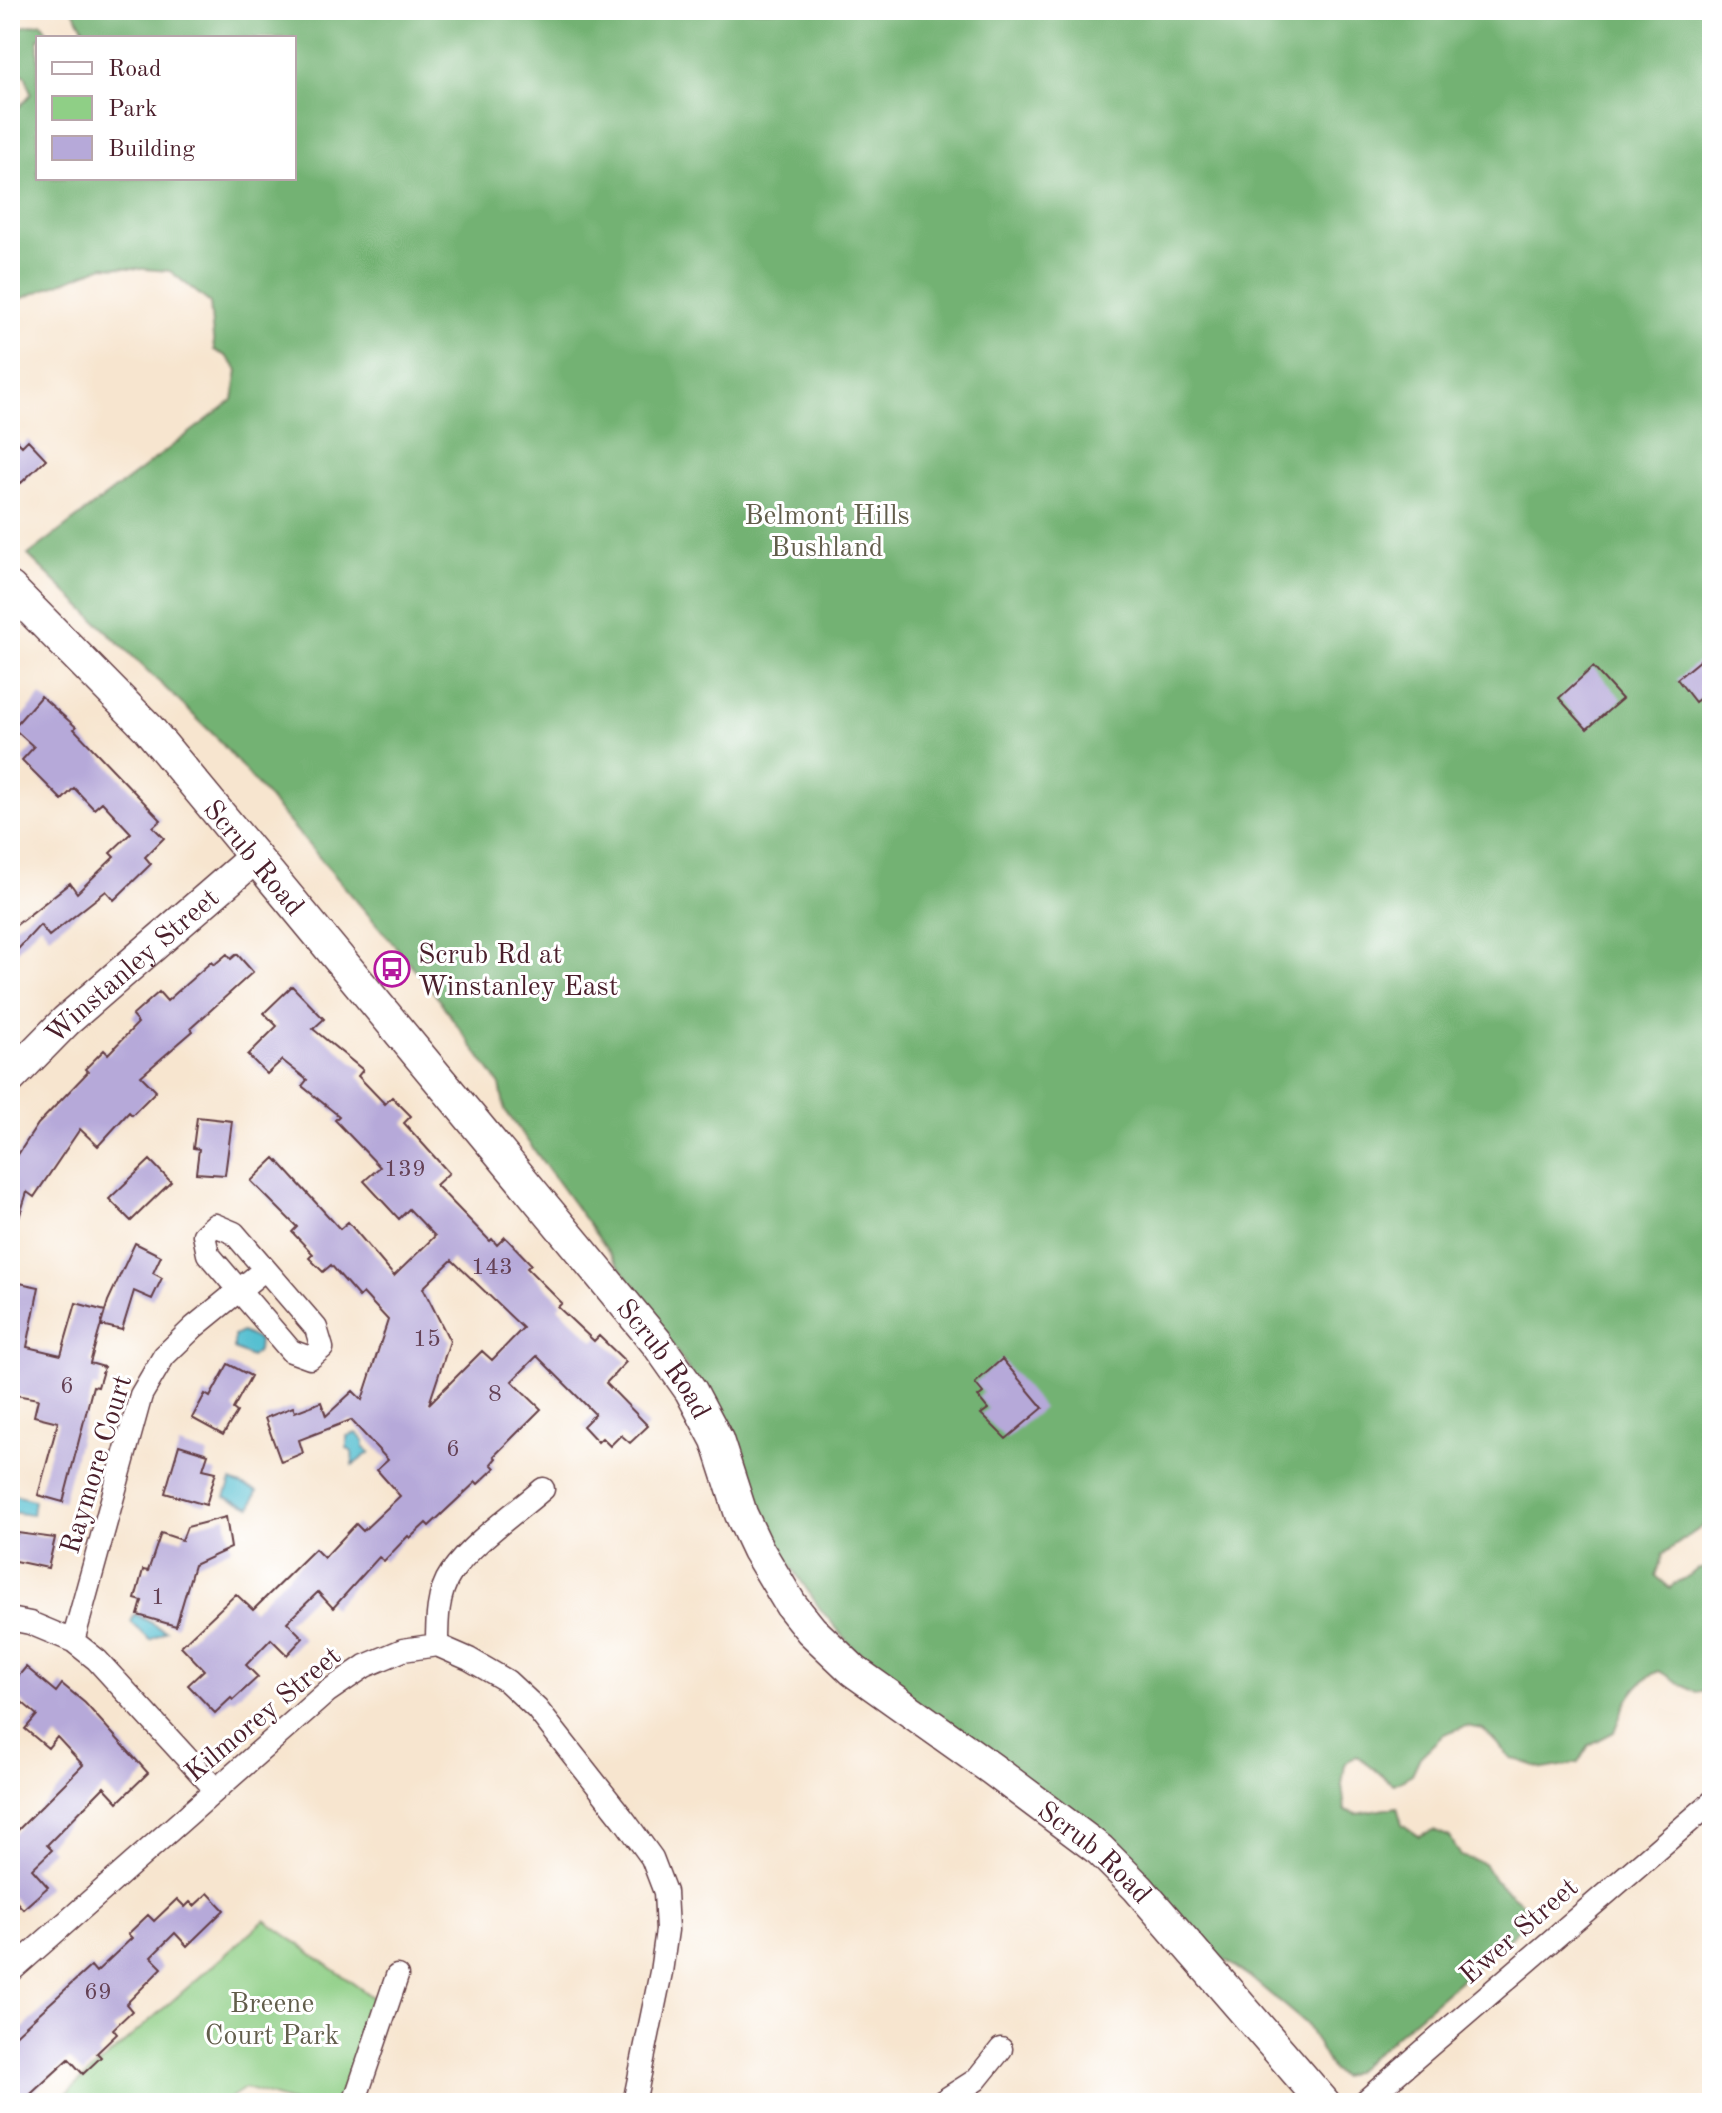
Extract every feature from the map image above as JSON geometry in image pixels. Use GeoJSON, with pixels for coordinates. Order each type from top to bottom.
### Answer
{"type":"FeatureCollection","features":[{"type":"Feature","properties":{"kind":"main road","name":"Scrub Road"},"geometry":{"type":"LineString","coordinates":[[10,588],[148,728],[657,1343],[691,1391],[717,1440],[741,1514],[758,1550],[791,1605],[811,1630],[854,1671],[1100,1850],[1138,1888],[1324,2103]]}},
{"type":"Feature","properties":{"kind":"main road","name":"Winstanley Street"},"geometry":{"type":"LineString","coordinates":[[10,1078],[66,1021],[255,857]]}},
{"type":"Feature","properties":{"kind":"street"},"geometry":{"type":"LineString","coordinates":[[215,1225],[234,1233],[316,1328],[322,1348],[310,1358],[291,1351],[238,1290],[208,1254],[204,1235],[215,1225]]}},
{"type":"Feature","properties":{"kind":"street","name":"Raymore Court"},"geometry":{"type":"LineString","coordinates":[[73,1641],[141,1395],[164,1356],[265,1269]]}},
{"type":"Feature","properties":{"kind":"street"},"geometry":{"type":"LineString","coordinates":[[543,1489],[474,1549],[450,1575],[437,1613],[437,1645],[507,1681],[537,1709],[652,1858],[665,1892],[667,1930],[634,2103]]}},
{"type":"Feature","properties":{"kind":"street"},"geometry":{"type":"LineString","coordinates":[[10,1619],[30,1623],[73,1641],[97,1660],[216,1790]]}},
{"type":"Feature","properties":{"kind":"street","name":"Kilmorey Street"},"geometry":{"type":"LineString","coordinates":[[10,1972],[327,1692],[365,1666],[403,1650],[437,1645]]}},
{"type":"Feature","properties":{"kind":"street","name":"Ewer Street"},"geometry":{"type":"LineString","coordinates":[[1363,2103],[1712,1802]]}},
{"type":"Feature","properties":{"kind":"street"},"geometry":{"type":"LineString","coordinates":[[354,2103],[397,1976]]}},
{"type":"Feature","properties":{"kind":"street"},"geometry":{"type":"LineString","coordinates":[[940,2103],[976,2080],[1001,2049]]}},
{"type":"Feature","properties":{"kind":"green space","name":"Belmont Hills Bushland"},"geometry":{"type":"Polygon","coordinates":[[[73,10],[1712,10],[1712,1524],[1709,1522],[1663,1554],[1656,1576],[1670,1588],[1699,1569],[1712,1568],[1712,1690],[1696,1693],[1659,1671],[1642,1681],[1630,1696],[1614,1732],[1589,1745],[1578,1763],[1544,1769],[1511,1758],[1483,1729],[1466,1726],[1444,1734],[1420,1757],[1412,1774],[1394,1784],[1356,1756],[1345,1763],[1342,1785],[1345,1810],[1357,1814],[1397,1807],[1402,1824],[1419,1836],[1434,1830],[1450,1837],[1461,1856],[1484,1863],[1494,1880],[1521,1902],[1525,1920],[1512,1936],[1354,2071],[1341,2077],[1332,2070],[1306,2024],[1250,1977],[1213,1952],[863,1660],[821,1610],[764,1527],[716,1413],[643,1299],[505,1110],[500,1085],[427,983],[216,737],[28,555],[233,400],[238,370],[226,356],[214,350],[210,303],[170,271],[104,266],[10,303],[10,117],[31,94],[26,77],[10,63],[10,29],[42,23],[50,36],[36,36],[36,180],[296,180],[296,36],[88,36],[73,10]]]}},
{"type":"Feature","properties":{"kind":"green space","name":"Breene Court Park"},"geometry":{"type":"Polygon","coordinates":[[[265,1920],[376,2000],[342,2103],[295,2103],[245,2088],[222,2103],[55,2103],[265,1920]]]}},
{"type":"Feature","properties":{"kind":"water"},"geometry":{"type":"Polygon","coordinates":[[[242,1332],[259,1340],[258,1351],[251,1357],[234,1349],[234,1336],[242,1332]]]}},
{"type":"Feature","properties":{"kind":"water"},"geometry":{"type":"Polygon","coordinates":[[[357,1433],[364,1441],[364,1448],[370,1452],[353,1465],[352,1452],[347,1448],[347,1436],[357,1433]]]}},
{"type":"Feature","properties":{"kind":"water"},"geometry":{"type":"Polygon","coordinates":[[[231,1481],[257,1491],[251,1507],[225,1497],[231,1481]]]}},
{"type":"Feature","properties":{"kind":"water"},"geometry":{"type":"Polygon","coordinates":[[[10,1494],[34,1500],[32,1515],[10,1512],[10,1494]]]}},
{"type":"Feature","properties":{"kind":"water"},"geometry":{"type":"Polygon","coordinates":[[[135,1614],[166,1631],[150,1640],[131,1622],[135,1614]]]}},
{"type":"Feature","properties":{"kind":"building"},"geometry":{"type":"Polygon","coordinates":[[[10,434],[22,446],[28,440],[46,459],[21,483],[10,472],[10,434]]]}},
{"type":"Feature","properties":{"kind":"building"},"geometry":{"type":"Polygon","coordinates":[[[1700,660],[1712,675],[1712,689],[1695,702],[1677,679],[1700,660]]]}},
{"type":"Feature","properties":{"kind":"building"},"geometry":{"type":"Polygon","coordinates":[[[1593,667],[1622,699],[1587,729],[1559,698],[1593,667]]]}},
{"type":"Feature","properties":{"kind":"building"},"geometry":{"type":"Polygon","coordinates":[[[41,696],[76,727],[74,729],[161,820],[153,827],[164,838],[145,857],[151,864],[114,900],[106,891],[49,936],[40,925],[10,958],[10,930],[70,883],[77,893],[114,857],[110,853],[131,833],[102,802],[94,809],[74,788],[62,800],[22,760],[34,747],[13,728],[41,696]]]}},
{"type":"Feature","properties":{"kind":"building"},"geometry":{"type":"Polygon","coordinates":[[[227,954],[231,959],[237,954],[253,972],[191,1028],[193,1031],[141,1076],[156,1091],[132,1115],[129,1112],[98,1146],[80,1129],[34,1197],[27,1192],[14,1234],[10,1234],[10,1151],[17,1156],[38,1124],[88,1072],[85,1069],[104,1050],[108,1054],[138,1023],[132,1016],[159,992],[167,1001],[211,962],[214,965],[227,954]]]}},
{"type":"Feature","properties":{"kind":"building"},"geometry":{"type":"Polygon","coordinates":[[[292,986],[324,1019],[313,1029],[363,1070],[358,1076],[385,1104],[392,1097],[411,1116],[404,1123],[449,1173],[436,1185],[490,1241],[492,1239],[497,1245],[505,1237],[531,1264],[527,1268],[562,1303],[558,1307],[594,1341],[599,1336],[626,1362],[606,1383],[648,1426],[630,1443],[621,1435],[610,1446],[602,1438],[598,1442],[583,1426],[595,1414],[537,1356],[512,1381],[541,1409],[494,1456],[496,1458],[491,1464],[495,1468],[429,1526],[426,1523],[410,1538],[408,1536],[384,1561],[379,1557],[333,1608],[318,1592],[287,1622],[303,1638],[287,1655],[271,1639],[246,1665],[258,1677],[215,1713],[188,1685],[204,1670],[181,1646],[236,1594],[253,1610],[315,1549],[324,1558],[356,1524],[363,1531],[400,1496],[377,1470],[388,1460],[351,1420],[299,1440],[303,1453],[281,1462],[265,1418],[293,1407],[295,1412],[321,1402],[326,1416],[353,1391],[362,1400],[388,1320],[363,1293],[359,1297],[331,1265],[323,1272],[309,1258],[313,1254],[292,1232],[297,1227],[251,1181],[275,1158],[340,1229],[348,1222],[394,1276],[435,1236],[409,1209],[399,1219],[364,1181],[380,1167],[335,1120],[339,1116],[302,1086],[307,1080],[282,1060],[267,1074],[248,1055],[277,1026],[264,1013],[292,986]],[[452,1260],[423,1288],[450,1341],[429,1404],[482,1351],[492,1360],[523,1328],[452,1260]]]}},
{"type":"Feature","properties":{"kind":"building"},"geometry":{"type":"Polygon","coordinates":[[[197,1117],[232,1121],[225,1175],[196,1173],[199,1149],[193,1148],[197,1117]]]}},
{"type":"Feature","properties":{"kind":"building"},"geometry":{"type":"Polygon","coordinates":[[[150,1160],[171,1182],[131,1221],[109,1199],[150,1160]]]}},
{"type":"Feature","properties":{"kind":"building"},"geometry":{"type":"Polygon","coordinates":[[[135,1243],[161,1256],[153,1273],[162,1278],[152,1299],[134,1291],[122,1330],[101,1325],[108,1301],[135,1243]]]}},
{"type":"Feature","properties":{"kind":"building"},"geometry":{"type":"Polygon","coordinates":[[[10,1281],[39,1287],[27,1347],[61,1355],[76,1303],[105,1311],[90,1363],[104,1367],[98,1387],[93,1386],[63,1502],[38,1495],[58,1422],[34,1416],[38,1399],[10,1394],[10,1281]]]}},
{"type":"Feature","properties":{"kind":"building"},"geometry":{"type":"Polygon","coordinates":[[[1002,1359],[1043,1408],[1006,1439],[981,1414],[988,1409],[978,1397],[983,1393],[975,1383],[1002,1359]]]}},
{"type":"Feature","properties":{"kind":"building"},"geometry":{"type":"Polygon","coordinates":[[[228,1364],[251,1376],[233,1409],[237,1412],[223,1435],[192,1418],[205,1394],[210,1397],[228,1364]]]}},
{"type":"Feature","properties":{"kind":"building"},"geometry":{"type":"Polygon","coordinates":[[[179,1445],[208,1454],[203,1469],[216,1472],[206,1505],[165,1493],[179,1445]]]}},
{"type":"Feature","properties":{"kind":"building"},"geometry":{"type":"Polygon","coordinates":[[[226,1517],[231,1548],[194,1565],[176,1626],[138,1615],[142,1601],[135,1599],[143,1570],[148,1571],[161,1533],[182,1540],[187,1527],[226,1517]]]}},
{"type":"Feature","properties":{"kind":"building"},"geometry":{"type":"Polygon","coordinates":[[[10,1532],[55,1538],[48,1568],[10,1560],[10,1532]]]}},
{"type":"Feature","properties":{"kind":"building"},"geometry":{"type":"Polygon","coordinates":[[[26,1667],[56,1692],[62,1684],[85,1703],[148,1773],[118,1802],[104,1787],[47,1845],[52,1850],[32,1869],[48,1887],[23,1909],[10,1895],[10,1838],[83,1765],[57,1737],[48,1748],[25,1729],[37,1715],[10,1692],[10,1686],[26,1667]]]}},
{"type":"Feature","properties":{"kind":"building"},"geometry":{"type":"Polygon","coordinates":[[[208,1893],[224,1910],[187,1946],[175,1933],[151,1957],[162,1968],[126,2004],[132,2011],[113,2029],[117,2034],[97,2053],[101,2057],[83,2074],[69,2059],[21,2103],[10,2103],[10,2040],[91,1966],[96,1972],[132,1938],[128,1934],[148,1915],[154,1921],[177,1899],[185,1907],[190,1902],[194,1906],[208,1893]]]}},
{"type":"Feature","properties":{"kind":"place","name":"Scrub Rd at Winstanley East"},"geometry":{"type":"Point","coordinates":[392,969]}}]}
